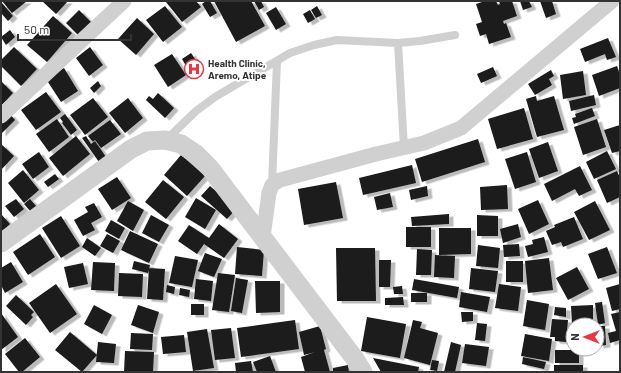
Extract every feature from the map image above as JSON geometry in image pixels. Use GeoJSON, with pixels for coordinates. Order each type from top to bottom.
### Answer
{"type":"FeatureCollection","features":[{"type":"Feature","properties":{"kind":"street"},"geometry":{"type":"LineString","coordinates":[[1,116],[124,1]]}},
{"type":"Feature","properties":{"kind":"street"},"geometry":{"type":"LineString","coordinates":[[263,237],[268,193],[272,185],[280,180],[424,143],[460,128],[612,1]]}},
{"type":"Feature","properties":{"kind":"street"},"geometry":{"type":"LineString","coordinates":[[1,243],[132,149],[147,141],[165,140],[182,144],[196,154],[210,168],[363,372]]}},
{"type":"Feature","properties":{"kind":"lane"},"geometry":{"type":"LineString","coordinates":[[165,140],[216,96],[290,53],[314,45],[337,40],[398,43],[454,35]]}},
{"type":"Feature","properties":{"kind":"lane"},"geometry":{"type":"LineString","coordinates":[[398,43],[404,148]]}},
{"type":"Feature","properties":{"kind":"lane"},"geometry":{"type":"LineString","coordinates":[[272,185],[277,61]]}},
{"type":"Feature","properties":{"kind":"building"},"geometry":{"type":"Polygon","coordinates":[[[2,1],[27,1],[12,13],[2,1]]]}},
{"type":"Feature","properties":{"kind":"building"},"geometry":{"type":"Polygon","coordinates":[[[42,1],[68,1],[56,14],[42,1]]]}},
{"type":"Feature","properties":{"kind":"building"},"geometry":{"type":"Polygon","coordinates":[[[196,1],[201,7],[182,22],[166,2],[196,1]]]}},
{"type":"Feature","properties":{"kind":"building"},"geometry":{"type":"Polygon","coordinates":[[[206,1],[210,1],[217,13],[210,17],[202,4],[206,1]]]}},
{"type":"Feature","properties":{"kind":"building"},"geometry":{"type":"Polygon","coordinates":[[[214,1],[251,1],[265,26],[236,42],[214,1]]]}},
{"type":"Feature","properties":{"kind":"building"},"geometry":{"type":"Polygon","coordinates":[[[254,1],[261,1],[264,7],[259,10],[254,1]]]}},
{"type":"Feature","properties":{"kind":"building"},"geometry":{"type":"Polygon","coordinates":[[[485,1],[496,1],[498,5],[500,4],[499,1],[512,1],[517,16],[503,21],[504,24],[506,23],[511,37],[489,44],[486,34],[480,36],[476,24],[482,22],[476,4],[485,1]]]}},
{"type":"Feature","properties":{"kind":"building"},"geometry":{"type":"Polygon","coordinates":[[[520,1],[529,1],[532,7],[523,10],[520,1]]]}},
{"type":"Feature","properties":{"kind":"building"},"geometry":{"type":"Polygon","coordinates":[[[540,1],[552,1],[556,14],[546,18],[540,1]]]}},
{"type":"Feature","properties":{"kind":"building"},"geometry":{"type":"Polygon","coordinates":[[[2,3],[13,16],[8,21],[1,13],[2,3]]]}},
{"type":"Feature","properties":{"kind":"building"},"geometry":{"type":"Polygon","coordinates":[[[165,6],[182,27],[163,42],[146,20],[165,6]]]}},
{"type":"Feature","properties":{"kind":"building"},"geometry":{"type":"Polygon","coordinates":[[[317,6],[322,15],[316,18],[311,10],[317,6]]]}},
{"type":"Feature","properties":{"kind":"building"},"geometry":{"type":"Polygon","coordinates":[[[276,7],[286,24],[276,30],[266,13],[276,7]]]}},
{"type":"Feature","properties":{"kind":"building"},"geometry":{"type":"Polygon","coordinates":[[[79,10],[92,23],[79,36],[66,23],[79,10]]]}},
{"type":"Feature","properties":{"kind":"building"},"geometry":{"type":"Polygon","coordinates":[[[310,10],[315,19],[308,23],[303,14],[310,10]]]}},
{"type":"Feature","properties":{"kind":"building"},"geometry":{"type":"Polygon","coordinates":[[[53,16],[72,33],[47,62],[27,45],[53,16]]]}},
{"type":"Feature","properties":{"kind":"building"},"geometry":{"type":"Polygon","coordinates":[[[137,18],[154,34],[136,55],[118,39],[137,18]]]}},
{"type":"Feature","properties":{"kind":"building"},"geometry":{"type":"Polygon","coordinates":[[[10,30],[15,37],[6,45],[1,37],[10,30]]]}},
{"type":"Feature","properties":{"kind":"building"},"geometry":{"type":"Polygon","coordinates":[[[608,38],[616,57],[607,60],[605,54],[585,62],[580,49],[608,38]]]}},
{"type":"Feature","properties":{"kind":"building"},"geometry":{"type":"Polygon","coordinates":[[[14,47],[37,69],[21,86],[1,66],[1,60],[14,47]]]}},
{"type":"Feature","properties":{"kind":"building"},"geometry":{"type":"Polygon","coordinates":[[[90,47],[103,65],[89,76],[76,58],[90,47]]]}},
{"type":"Feature","properties":{"kind":"building"},"geometry":{"type":"Polygon","coordinates":[[[191,53],[199,65],[189,71],[182,59],[191,53]]]}},
{"type":"Feature","properties":{"kind":"building"},"geometry":{"type":"Polygon","coordinates":[[[172,54],[186,75],[168,87],[154,65],[172,54]]]}},
{"type":"Feature","properties":{"kind":"building"},"geometry":{"type":"Polygon","coordinates":[[[617,66],[620,75],[620,88],[599,96],[592,75],[617,66]]]}},
{"type":"Feature","properties":{"kind":"building"},"geometry":{"type":"Polygon","coordinates":[[[493,67],[497,76],[481,83],[477,74],[493,67]]]}},
{"type":"Feature","properties":{"kind":"building"},"geometry":{"type":"Polygon","coordinates":[[[64,68],[78,91],[61,102],[46,79],[64,68]]]}},
{"type":"Feature","properties":{"kind":"building"},"geometry":{"type":"Polygon","coordinates":[[[551,70],[554,76],[549,79],[552,85],[535,95],[528,84],[551,70]]]}},
{"type":"Feature","properties":{"kind":"building"},"geometry":{"type":"Polygon","coordinates":[[[583,71],[586,95],[563,99],[560,75],[583,71]]]}},
{"type":"Feature","properties":{"kind":"building"},"geometry":{"type":"Polygon","coordinates":[[[1,81],[13,93],[1,106],[1,81]]]}},
{"type":"Feature","properties":{"kind":"building"},"geometry":{"type":"Polygon","coordinates":[[[98,81],[101,86],[94,93],[90,88],[98,81]]]}},
{"type":"Feature","properties":{"kind":"building"},"geometry":{"type":"Polygon","coordinates":[[[46,92],[61,112],[36,130],[21,110],[46,92]]]}},
{"type":"Feature","properties":{"kind":"building"},"geometry":{"type":"Polygon","coordinates":[[[158,93],[174,108],[165,118],[146,100],[149,96],[153,99],[158,93]]]}},
{"type":"Feature","properties":{"kind":"building"},"geometry":{"type":"Polygon","coordinates":[[[594,95],[596,105],[571,111],[569,101],[594,95]]]}},
{"type":"Feature","properties":{"kind":"building"},"geometry":{"type":"Polygon","coordinates":[[[536,96],[537,101],[554,96],[564,130],[537,137],[526,99],[536,96]]]}},
{"type":"Feature","properties":{"kind":"building"},"geometry":{"type":"Polygon","coordinates":[[[93,98],[108,117],[85,135],[70,115],[93,98]]]}},
{"type":"Feature","properties":{"kind":"building"},"geometry":{"type":"Polygon","coordinates":[[[128,98],[143,118],[125,133],[109,113],[128,98]]]}},
{"type":"Feature","properties":{"kind":"building"},"geometry":{"type":"Polygon","coordinates":[[[524,108],[533,139],[497,149],[488,119],[524,108]]]}},
{"type":"Feature","properties":{"kind":"building"},"geometry":{"type":"Polygon","coordinates":[[[592,108],[595,116],[574,124],[572,118],[576,117],[575,114],[592,108]]]}},
{"type":"Feature","properties":{"kind":"building"},"geometry":{"type":"Polygon","coordinates":[[[10,114],[15,120],[1,134],[1,123],[10,114]]]}},
{"type":"Feature","properties":{"kind":"building"},"geometry":{"type":"Polygon","coordinates":[[[65,114],[77,130],[71,135],[60,118],[65,114]]]}},
{"type":"Feature","properties":{"kind":"building"},"geometry":{"type":"Polygon","coordinates":[[[57,119],[69,137],[49,152],[36,134],[57,119]]]}},
{"type":"Feature","properties":{"kind":"building"},"geometry":{"type":"Polygon","coordinates":[[[597,119],[606,147],[583,155],[574,127],[597,119]]]}},
{"type":"Feature","properties":{"kind":"building"},"geometry":{"type":"Polygon","coordinates":[[[110,120],[121,134],[101,148],[95,140],[93,142],[88,136],[110,120]]]}},
{"type":"Feature","properties":{"kind":"building"},"geometry":{"type":"Polygon","coordinates":[[[620,125],[620,151],[612,153],[604,130],[620,125]]]}},
{"type":"Feature","properties":{"kind":"building"},"geometry":{"type":"Polygon","coordinates":[[[76,136],[90,154],[63,176],[49,158],[76,136]]]}},
{"type":"Feature","properties":{"kind":"building"},"geometry":{"type":"Polygon","coordinates":[[[86,136],[91,144],[95,141],[106,157],[99,162],[82,138],[86,136]]]}},
{"type":"Feature","properties":{"kind":"building"},"geometry":{"type":"Polygon","coordinates":[[[478,139],[485,162],[422,182],[415,159],[478,139]]]}},
{"type":"Feature","properties":{"kind":"building"},"geometry":{"type":"Polygon","coordinates":[[[548,142],[558,171],[539,178],[529,149],[548,142]]]}},
{"type":"Feature","properties":{"kind":"building"},"geometry":{"type":"Polygon","coordinates":[[[1,144],[14,156],[1,170],[1,144]]]}},
{"type":"Feature","properties":{"kind":"building"},"geometry":{"type":"Polygon","coordinates":[[[607,151],[616,169],[594,179],[586,162],[607,151]]]}},
{"type":"Feature","properties":{"kind":"building"},"geometry":{"type":"Polygon","coordinates":[[[39,152],[49,167],[33,179],[22,164],[39,152]]]}},
{"type":"Feature","properties":{"kind":"building"},"geometry":{"type":"Polygon","coordinates":[[[527,152],[536,182],[515,189],[505,159],[527,152]]]}},
{"type":"Feature","properties":{"kind":"building"},"geometry":{"type":"Polygon","coordinates":[[[181,155],[205,176],[187,196],[164,175],[181,155]]]}},
{"type":"Feature","properties":{"kind":"building"},"geometry":{"type":"Polygon","coordinates":[[[412,165],[416,183],[363,195],[359,178],[412,165]]]}},
{"type":"Feature","properties":{"kind":"building"},"geometry":{"type":"Polygon","coordinates":[[[580,166],[592,190],[579,196],[575,189],[552,201],[544,184],[580,166]]]}},
{"type":"Feature","properties":{"kind":"building"},"geometry":{"type":"Polygon","coordinates":[[[23,170],[39,190],[24,203],[8,183],[23,170]]]}},
{"type":"Feature","properties":{"kind":"building"},"geometry":{"type":"Polygon","coordinates":[[[617,171],[620,178],[620,197],[607,203],[597,180],[617,171]]]}},
{"type":"Feature","properties":{"kind":"building"},"geometry":{"type":"Polygon","coordinates":[[[55,174],[59,179],[48,187],[44,182],[55,174]]]}},
{"type":"Feature","properties":{"kind":"building"},"geometry":{"type":"Polygon","coordinates":[[[117,177],[131,198],[112,210],[98,189],[117,177]]]}},
{"type":"Feature","properties":{"kind":"building"},"geometry":{"type":"Polygon","coordinates":[[[163,180],[184,197],[166,219],[145,202],[163,180]]]}},
{"type":"Feature","properties":{"kind":"building"},"geometry":{"type":"Polygon","coordinates":[[[336,182],[343,218],[304,225],[298,189],[336,182]]]}},
{"type":"Feature","properties":{"kind":"building"},"geometry":{"type":"Polygon","coordinates":[[[507,185],[508,209],[481,210],[480,187],[507,185]]]}},
{"type":"Feature","properties":{"kind":"building"},"geometry":{"type":"Polygon","coordinates":[[[210,186],[236,209],[227,219],[201,196],[210,186]]]}},
{"type":"Feature","properties":{"kind":"building"},"geometry":{"type":"Polygon","coordinates":[[[427,186],[428,196],[411,200],[409,190],[427,186]]]}},
{"type":"Feature","properties":{"kind":"building"},"geometry":{"type":"Polygon","coordinates":[[[390,193],[393,207],[377,210],[374,197],[390,193]]]}},
{"type":"Feature","properties":{"kind":"building"},"geometry":{"type":"Polygon","coordinates":[[[196,198],[216,210],[205,229],[185,217],[196,198]]]}},
{"type":"Feature","properties":{"kind":"building"},"geometry":{"type":"Polygon","coordinates":[[[16,199],[24,209],[14,217],[5,206],[16,199]]]}},
{"type":"Feature","properties":{"kind":"building"},"geometry":{"type":"Polygon","coordinates":[[[30,199],[37,207],[31,212],[24,204],[30,199]]]}},
{"type":"Feature","properties":{"kind":"building"},"geometry":{"type":"Polygon","coordinates":[[[538,200],[549,224],[529,234],[518,209],[538,200]]]}},
{"type":"Feature","properties":{"kind":"building"},"geometry":{"type":"Polygon","coordinates":[[[128,201],[144,210],[133,231],[117,221],[128,201]]]}},
{"type":"Feature","properties":{"kind":"building"},"geometry":{"type":"Polygon","coordinates":[[[595,201],[610,230],[589,240],[574,212],[595,201]]]}},
{"type":"Feature","properties":{"kind":"building"},"geometry":{"type":"Polygon","coordinates":[[[94,203],[102,217],[91,223],[95,230],[83,236],[74,220],[88,212],[85,207],[94,203]]]}},
{"type":"Feature","properties":{"kind":"building"},"geometry":{"type":"Polygon","coordinates":[[[1,214],[10,224],[1,233],[1,214]]]}},
{"type":"Feature","properties":{"kind":"building"},"geometry":{"type":"Polygon","coordinates":[[[449,214],[449,224],[412,226],[411,217],[449,214]]]}},
{"type":"Feature","properties":{"kind":"building"},"geometry":{"type":"Polygon","coordinates":[[[151,215],[169,225],[159,242],[142,233],[151,215]]]}},
{"type":"Feature","properties":{"kind":"building"},"geometry":{"type":"Polygon","coordinates":[[[477,215],[498,216],[498,236],[477,236],[477,215]]]}},
{"type":"Feature","properties":{"kind":"building"},"geometry":{"type":"Polygon","coordinates":[[[61,216],[80,246],[61,258],[42,228],[61,216]]]}},
{"type":"Feature","properties":{"kind":"building"},"geometry":{"type":"Polygon","coordinates":[[[574,217],[583,239],[563,247],[561,242],[552,245],[546,231],[555,227],[554,225],[574,217]]]}},
{"type":"Feature","properties":{"kind":"building"},"geometry":{"type":"Polygon","coordinates":[[[111,220],[125,228],[119,239],[105,231],[111,220]]]}},
{"type":"Feature","properties":{"kind":"building"},"geometry":{"type":"Polygon","coordinates":[[[219,224],[238,239],[224,258],[204,244],[197,254],[178,241],[189,225],[209,238],[219,224]]]}},
{"type":"Feature","properties":{"kind":"building"},"geometry":{"type":"Polygon","coordinates":[[[518,224],[521,237],[503,243],[500,229],[518,224]]]}},
{"type":"Feature","properties":{"kind":"building"},"geometry":{"type":"Polygon","coordinates":[[[406,227],[431,227],[431,247],[406,247],[406,227]]]}},
{"type":"Feature","properties":{"kind":"building"},"geometry":{"type":"Polygon","coordinates":[[[439,228],[471,228],[471,254],[439,255],[439,228]]]}},
{"type":"Feature","properties":{"kind":"building"},"geometry":{"type":"Polygon","coordinates":[[[130,231],[158,244],[149,263],[121,250],[130,231]]]}},
{"type":"Feature","properties":{"kind":"building"},"geometry":{"type":"Polygon","coordinates":[[[40,234],[55,257],[28,275],[13,252],[40,234]]]}},
{"type":"Feature","properties":{"kind":"building"},"geometry":{"type":"Polygon","coordinates":[[[107,234],[120,241],[113,253],[100,246],[107,234]]]}},
{"type":"Feature","properties":{"kind":"building"},"geometry":{"type":"Polygon","coordinates":[[[544,237],[548,252],[528,257],[525,246],[533,244],[532,240],[544,237]]]}},
{"type":"Feature","properties":{"kind":"building"},"geometry":{"type":"Polygon","coordinates":[[[87,238],[101,248],[95,256],[82,247],[87,238]]]}},
{"type":"Feature","properties":{"kind":"building"},"geometry":{"type":"Polygon","coordinates":[[[519,244],[520,256],[504,257],[503,245],[519,244]]]}},
{"type":"Feature","properties":{"kind":"building"},"geometry":{"type":"Polygon","coordinates":[[[478,245],[500,248],[498,268],[476,266],[478,245]]]}},
{"type":"Feature","properties":{"kind":"building"},"geometry":{"type":"Polygon","coordinates":[[[237,247],[264,250],[262,276],[235,274],[237,247]]]}},
{"type":"Feature","properties":{"kind":"building"},"geometry":{"type":"Polygon","coordinates":[[[607,247],[617,273],[598,279],[588,254],[607,247]]]}},
{"type":"Feature","properties":{"kind":"building"},"geometry":{"type":"Polygon","coordinates":[[[336,248],[375,248],[376,301],[337,301],[336,248]]]}},
{"type":"Feature","properties":{"kind":"building"},"geometry":{"type":"Polygon","coordinates":[[[417,249],[432,250],[431,275],[416,275],[417,249]]]}},
{"type":"Feature","properties":{"kind":"building"},"geometry":{"type":"Polygon","coordinates":[[[205,253],[222,259],[214,277],[198,271],[205,253]]]}},
{"type":"Feature","properties":{"kind":"building"},"geometry":{"type":"Polygon","coordinates":[[[435,255],[455,256],[454,278],[434,277],[435,255]]]}},
{"type":"Feature","properties":{"kind":"building"},"geometry":{"type":"Polygon","coordinates":[[[175,256],[198,260],[192,287],[169,283],[175,256]]]}},
{"type":"Feature","properties":{"kind":"building"},"geometry":{"type":"Polygon","coordinates":[[[549,258],[553,290],[528,293],[525,261],[549,258]]]}},
{"type":"Feature","properties":{"kind":"building"},"geometry":{"type":"Polygon","coordinates":[[[379,260],[391,260],[390,287],[379,287],[379,260]]]}},
{"type":"Feature","properties":{"kind":"building"},"geometry":{"type":"Polygon","coordinates":[[[134,261],[150,265],[148,273],[132,269],[134,261]]]}},
{"type":"Feature","properties":{"kind":"building"},"geometry":{"type":"Polygon","coordinates":[[[506,261],[523,261],[523,282],[506,282],[506,261]]]}},
{"type":"Feature","properties":{"kind":"building"},"geometry":{"type":"Polygon","coordinates":[[[11,262],[23,282],[5,293],[1,285],[1,268],[11,262]]]}},
{"type":"Feature","properties":{"kind":"building"},"geometry":{"type":"Polygon","coordinates":[[[93,262],[115,263],[114,291],[91,290],[93,262]]]}},
{"type":"Feature","properties":{"kind":"building"},"geometry":{"type":"Polygon","coordinates":[[[83,263],[88,284],[69,288],[64,267],[83,263]]]}},
{"type":"Feature","properties":{"kind":"building"},"geometry":{"type":"Polygon","coordinates":[[[577,267],[589,289],[568,300],[556,278],[577,267]]]}},
{"type":"Feature","properties":{"kind":"building"},"geometry":{"type":"Polygon","coordinates":[[[149,268],[165,269],[163,300],[147,299],[149,268]]]}},
{"type":"Feature","properties":{"kind":"building"},"geometry":{"type":"Polygon","coordinates":[[[471,268],[498,271],[495,292],[469,289],[471,268]]]}},
{"type":"Feature","properties":{"kind":"building"},"geometry":{"type":"Polygon","coordinates":[[[119,273],[143,274],[142,297],[118,296],[119,273]]]}},
{"type":"Feature","properties":{"kind":"building"},"geometry":{"type":"Polygon","coordinates":[[[218,273],[235,275],[229,312],[212,310],[218,273]]]}},
{"type":"Feature","properties":{"kind":"building"},"geometry":{"type":"Polygon","coordinates":[[[236,278],[248,280],[242,313],[231,311],[236,278]]]}},
{"type":"Feature","properties":{"kind":"building"},"geometry":{"type":"Polygon","coordinates":[[[196,279],[213,281],[211,301],[194,299],[196,279]]]}},
{"type":"Feature","properties":{"kind":"building"},"geometry":{"type":"Polygon","coordinates":[[[414,279],[459,287],[457,298],[412,290],[414,279]]]}},
{"type":"Feature","properties":{"kind":"building"},"geometry":{"type":"Polygon","coordinates":[[[255,281],[280,281],[280,312],[256,313],[255,281]]]}},
{"type":"Feature","properties":{"kind":"building"},"geometry":{"type":"Polygon","coordinates":[[[56,284],[77,314],[50,333],[29,303],[56,284]]]}},
{"type":"Feature","properties":{"kind":"building"},"geometry":{"type":"Polygon","coordinates":[[[499,284],[521,287],[518,311],[495,308],[499,284]]]}},
{"type":"Feature","properties":{"kind":"building"},"geometry":{"type":"Polygon","coordinates":[[[620,284],[620,309],[612,311],[606,288],[620,284]]]}},
{"type":"Feature","properties":{"kind":"building"},"geometry":{"type":"Polygon","coordinates":[[[167,285],[175,287],[174,294],[166,292],[167,285]]]}},
{"type":"Feature","properties":{"kind":"building"},"geometry":{"type":"Polygon","coordinates":[[[402,286],[403,294],[394,294],[393,287],[402,286]]]}},
{"type":"Feature","properties":{"kind":"building"},"geometry":{"type":"Polygon","coordinates":[[[180,288],[190,290],[189,297],[179,295],[180,288]]]}},
{"type":"Feature","properties":{"kind":"building"},"geometry":{"type":"Polygon","coordinates":[[[461,292],[490,297],[487,312],[459,307],[461,292]]]}},
{"type":"Feature","properties":{"kind":"building"},"geometry":{"type":"Polygon","coordinates":[[[411,293],[427,293],[427,302],[411,302],[411,293]]]}},
{"type":"Feature","properties":{"kind":"building"},"geometry":{"type":"Polygon","coordinates":[[[16,295],[34,312],[31,315],[33,317],[26,325],[6,306],[16,295]]]}},
{"type":"Feature","properties":{"kind":"building"},"geometry":{"type":"Polygon","coordinates":[[[403,297],[404,305],[385,305],[385,298],[403,297]]]}},
{"type":"Feature","properties":{"kind":"building"},"geometry":{"type":"Polygon","coordinates":[[[527,300],[549,304],[545,330],[523,326],[527,300]]]}},
{"type":"Feature","properties":{"kind":"building"},"geometry":{"type":"Polygon","coordinates":[[[602,302],[604,317],[597,317],[595,303],[602,302]]]}},
{"type":"Feature","properties":{"kind":"building"},"geometry":{"type":"Polygon","coordinates":[[[191,304],[204,304],[204,315],[191,315],[191,304]]]}},
{"type":"Feature","properties":{"kind":"building"},"geometry":{"type":"Polygon","coordinates":[[[94,305],[112,315],[102,334],[84,324],[94,305]]]}},
{"type":"Feature","properties":{"kind":"building"},"geometry":{"type":"Polygon","coordinates":[[[138,305],[159,312],[153,333],[131,325],[138,305]]]}},
{"type":"Feature","properties":{"kind":"building"},"geometry":{"type":"Polygon","coordinates":[[[593,305],[593,317],[572,317],[571,306],[593,305]]]}},
{"type":"Feature","properties":{"kind":"building"},"geometry":{"type":"Polygon","coordinates":[[[555,307],[566,308],[566,317],[554,315],[555,307]]]}},
{"type":"Feature","properties":{"kind":"building"},"geometry":{"type":"Polygon","coordinates":[[[461,312],[473,312],[473,321],[462,322],[461,312]]]}},
{"type":"Feature","properties":{"kind":"building"},"geometry":{"type":"Polygon","coordinates":[[[620,312],[620,340],[610,343],[608,333],[616,331],[611,314],[620,312]]]}},
{"type":"Feature","properties":{"kind":"building"},"geometry":{"type":"Polygon","coordinates":[[[1,313],[18,337],[1,350],[1,313]]]}},
{"type":"Feature","properties":{"kind":"building"},"geometry":{"type":"Polygon","coordinates":[[[367,317],[406,324],[400,358],[361,351],[367,317]]]}},
{"type":"Feature","properties":{"kind":"building"},"geometry":{"type":"Polygon","coordinates":[[[552,319],[565,320],[565,342],[555,341],[555,337],[550,337],[552,319]]]}},
{"type":"Feature","properties":{"kind":"building"},"geometry":{"type":"Polygon","coordinates":[[[295,320],[299,349],[241,357],[237,328],[295,320]]]}},
{"type":"Feature","properties":{"kind":"building"},"geometry":{"type":"Polygon","coordinates":[[[413,320],[422,322],[420,328],[438,333],[430,365],[404,358],[413,320]]]}},
{"type":"Feature","properties":{"kind":"building"},"geometry":{"type":"Polygon","coordinates":[[[477,323],[487,324],[485,341],[475,340],[477,323]]]}},
{"type":"Feature","properties":{"kind":"building"},"geometry":{"type":"Polygon","coordinates":[[[320,326],[330,372],[305,372],[301,357],[315,352],[304,355],[299,332],[320,326]]]}},
{"type":"Feature","properties":{"kind":"building"},"geometry":{"type":"Polygon","coordinates":[[[231,328],[235,358],[215,360],[211,330],[231,328]]]}},
{"type":"Feature","properties":{"kind":"building"},"geometry":{"type":"Polygon","coordinates":[[[207,329],[214,368],[193,371],[187,332],[207,329]]]}},
{"type":"Feature","properties":{"kind":"building"},"geometry":{"type":"Polygon","coordinates":[[[70,332],[97,355],[82,372],[55,350],[70,332]]]}},
{"type":"Feature","properties":{"kind":"building"},"geometry":{"type":"Polygon","coordinates":[[[131,333],[153,334],[152,350],[130,349],[131,333]]]}},
{"type":"Feature","properties":{"kind":"building"},"geometry":{"type":"Polygon","coordinates":[[[525,334],[552,339],[549,361],[521,356],[525,334]]]}},
{"type":"Feature","properties":{"kind":"building"},"geometry":{"type":"Polygon","coordinates":[[[184,335],[186,352],[163,354],[161,337],[184,335]]]}},
{"type":"Feature","properties":{"kind":"building"},"geometry":{"type":"Polygon","coordinates":[[[25,338],[40,357],[22,372],[19,372],[5,354],[25,338]]]}},
{"type":"Feature","properties":{"kind":"building"},"geometry":{"type":"Polygon","coordinates":[[[98,342],[116,344],[114,363],[96,362],[98,342]]]}},
{"type":"Feature","properties":{"kind":"building"},"geometry":{"type":"Polygon","coordinates":[[[451,342],[461,345],[455,372],[444,372],[451,342]]]}},
{"type":"Feature","properties":{"kind":"building"},"geometry":{"type":"Polygon","coordinates":[[[465,344],[489,347],[486,366],[462,363],[465,344]]]}},
{"type":"Feature","properties":{"kind":"building"},"geometry":{"type":"Polygon","coordinates":[[[555,350],[565,350],[565,357],[579,357],[579,363],[555,363],[555,350]]]}},
{"type":"Feature","properties":{"kind":"building"},"geometry":{"type":"Polygon","coordinates":[[[125,351],[154,352],[153,372],[124,372],[125,351]]]}},
{"type":"Feature","properties":{"kind":"building"},"geometry":{"type":"Polygon","coordinates":[[[270,356],[276,372],[257,372],[253,362],[270,356]]]}},
{"type":"Feature","properties":{"kind":"building"},"geometry":{"type":"Polygon","coordinates":[[[523,357],[546,362],[544,369],[522,364],[523,357]]]}},
{"type":"Feature","properties":{"kind":"building"},"geometry":{"type":"Polygon","coordinates":[[[373,358],[419,367],[418,372],[381,372],[373,358]]]}},
{"type":"Feature","properties":{"kind":"building"},"geometry":{"type":"Polygon","coordinates":[[[432,360],[439,361],[437,371],[430,370],[432,360]]]}},
{"type":"Feature","properties":{"kind":"building"},"geometry":{"type":"Polygon","coordinates":[[[251,361],[253,372],[236,372],[235,363],[251,361]]]}},
{"type":"Feature","properties":{"kind":"building"},"geometry":{"type":"Polygon","coordinates":[[[348,365],[349,372],[333,372],[333,368],[348,365]]]}},
{"type":"Feature","properties":{"kind":"building"},"geometry":{"type":"Polygon","coordinates":[[[554,365],[583,365],[583,372],[554,372],[554,365]]]}},
{"type":"Feature","properties":{"kind":"place","name":"Health Clinic, Aremo, Atipe"},"geometry":{"type":"Point","coordinates":[194,69]}}]}
